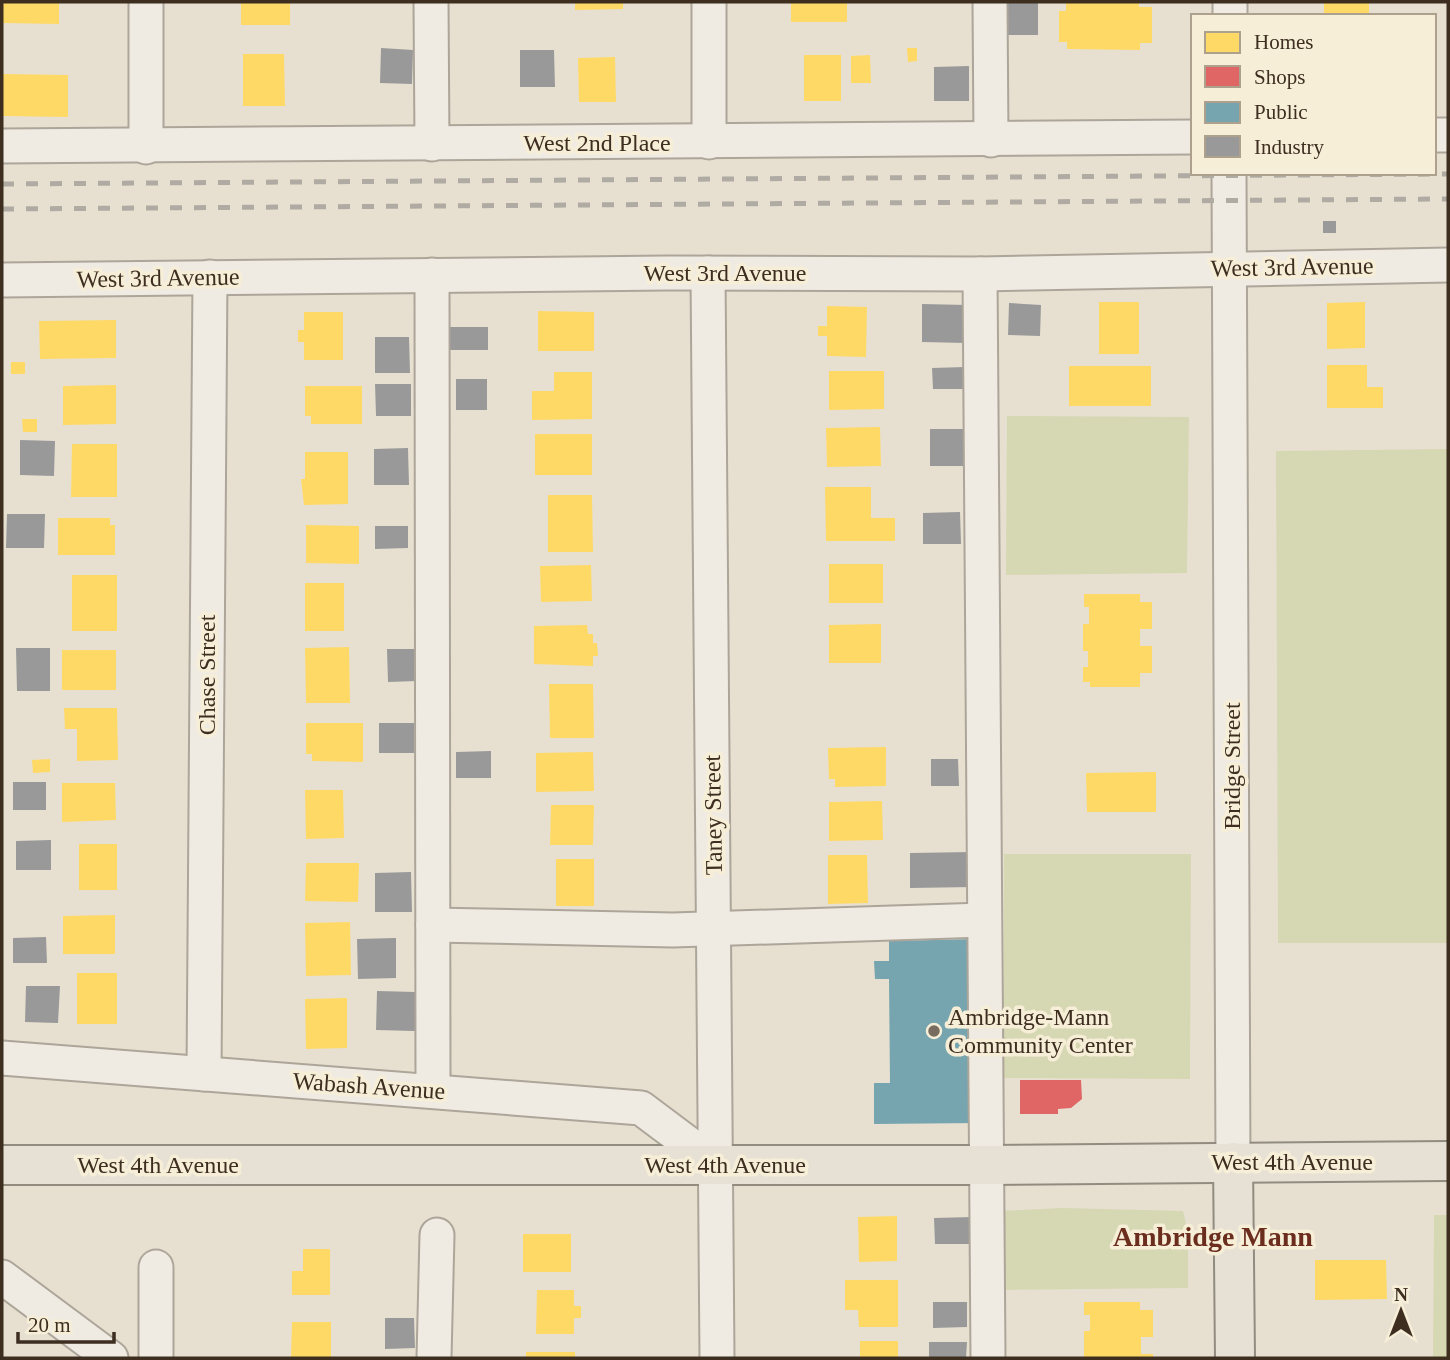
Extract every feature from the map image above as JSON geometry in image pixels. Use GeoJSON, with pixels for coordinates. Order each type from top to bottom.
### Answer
{"type":"FeatureCollection","features":[{"type":"Feature","properties":{"kind":"main road","name":"West 4th Avenue"},"geometry":{"type":"LineString","coordinates":[[2,1165],[986,1165],[1448,1161]]}},
{"type":"Feature","properties":{"kind":"main road","name":"Bridge Street"},"geometry":{"type":"LineString","coordinates":[[1233,1162],[1235,1358]]}},
{"type":"Feature","properties":{"kind":"street"},"geometry":{"type":"LineString","coordinates":[[146,2],[146,147]]}},
{"type":"Feature","properties":{"kind":"street"},"geometry":{"type":"LineString","coordinates":[[431,2],[432,144]]}},
{"type":"Feature","properties":{"kind":"street"},"geometry":{"type":"LineString","coordinates":[[709,2],[709,142]]}},
{"type":"Feature","properties":{"kind":"street"},"geometry":{"type":"LineString","coordinates":[[990,2],[991,140]]}},
{"type":"Feature","properties":{"kind":"street","name":"West 2nd Place"},"geometry":{"type":"LineString","coordinates":[[2,146],[1191,138]]}},
{"type":"Feature","properties":{"kind":"street","name":"Bridge Street"},"geometry":{"type":"LineString","coordinates":[[1229,175],[1233,1162]]}},
{"type":"Feature","properties":{"kind":"street","name":"West 3rd Avenue"},"geometry":{"type":"LineString","coordinates":[[2,280],[708,273],[980,274],[1448,265]]}},
{"type":"Feature","properties":{"kind":"street","name":"Taney Street"},"geometry":{"type":"LineString","coordinates":[[708,273],[717,1358]]}},
{"type":"Feature","properties":{"kind":"street"},"geometry":{"type":"LineString","coordinates":[[980,274],[988,1358]]}},
{"type":"Feature","properties":{"kind":"street"},"geometry":{"type":"LineString","coordinates":[[432,275],[433,1091]]}},
{"type":"Feature","properties":{"kind":"street","name":"Chase Street"},"geometry":{"type":"LineString","coordinates":[[204,1073],[210,277]]}},
{"type":"Feature","properties":{"kind":"street"},"geometry":{"type":"LineString","coordinates":[[433,925],[671,930],[984,920]]}},
{"type":"Feature","properties":{"kind":"street","name":"Wabash Avenue"},"geometry":{"type":"LineString","coordinates":[[2,1058],[641,1108],[717,1165]]}},
{"type":"Feature","properties":{"kind":"street"},"geometry":{"type":"LineString","coordinates":[[434,1358],[437,1235]]}},
{"type":"Feature","properties":{"kind":"street"},"geometry":{"type":"LineString","coordinates":[[156,1267],[156,1358]]}},
{"type":"Feature","properties":{"kind":"street"},"geometry":{"type":"LineString","coordinates":[[2,1277],[111,1358]]}},
{"type":"Feature","properties":{"kind":"green space"},"geometry":{"type":"Polygon","coordinates":[[[1007,416],[1189,417],[1187,573],[1006,575],[1007,416]]]}},
{"type":"Feature","properties":{"kind":"green space"},"geometry":{"type":"Polygon","coordinates":[[[1448,449],[1448,943],[1278,943],[1276,451],[1448,449]]]}},
{"type":"Feature","properties":{"kind":"green space"},"geometry":{"type":"Polygon","coordinates":[[[1004,854],[1191,854],[1190,1079],[1004,1078],[1004,854]]]}},
{"type":"Feature","properties":{"kind":"green space"},"geometry":{"type":"Polygon","coordinates":[[[1062,1208],[1183,1211],[1188,1233],[1188,1288],[1000,1290],[1000,1211],[1062,1208]]]}},
{"type":"Feature","properties":{"kind":"green space"},"geometry":{"type":"Polygon","coordinates":[[[1434,1215],[1448,1215],[1448,1358],[1433,1358],[1434,1215]]]}},
{"type":"Feature","properties":{"kind":"building: Homes"},"geometry":{"type":"Polygon","coordinates":[[[2,2],[59,2],[59,24],[2,23],[2,2]]]}},
{"type":"Feature","properties":{"kind":"building: Homes"},"geometry":{"type":"Polygon","coordinates":[[[241,2],[290,2],[290,25],[241,25],[241,2]]]}},
{"type":"Feature","properties":{"kind":"building: Homes"},"geometry":{"type":"Polygon","coordinates":[[[575,2],[623,2],[623,9],[575,10],[575,2]]]}},
{"type":"Feature","properties":{"kind":"building: Homes"},"geometry":{"type":"Polygon","coordinates":[[[791,2],[847,2],[847,22],[791,22],[791,2]]]}},
{"type":"Feature","properties":{"kind":"building: Homes"},"geometry":{"type":"Polygon","coordinates":[[[1066,2],[1139,3],[1139,7],[1152,7],[1152,43],[1140,43],[1140,50],[1067,49],[1067,42],[1059,42],[1059,11],[1066,11],[1066,2]]]}},
{"type":"Feature","properties":{"kind":"building: Homes"},"geometry":{"type":"Polygon","coordinates":[[[1324,2],[1369,2],[1369,14],[1324,14],[1324,2]]]}},
{"type":"Feature","properties":{"kind":"building: Homes"},"geometry":{"type":"Polygon","coordinates":[[[907,48],[917,48],[917,61],[908,62],[907,48]]]}},
{"type":"Feature","properties":{"kind":"building: Homes"},"geometry":{"type":"Polygon","coordinates":[[[243,54],[284,54],[285,106],[243,106],[243,54]]]}},
{"type":"Feature","properties":{"kind":"building: Homes"},"geometry":{"type":"Polygon","coordinates":[[[804,55],[841,55],[841,101],[804,101],[804,55]]]}},
{"type":"Feature","properties":{"kind":"building: Homes"},"geometry":{"type":"Polygon","coordinates":[[[870,55],[871,83],[851,83],[851,56],[870,55]]]}},
{"type":"Feature","properties":{"kind":"building: Homes"},"geometry":{"type":"Polygon","coordinates":[[[615,57],[616,102],[579,102],[578,58],[615,57]]]}},
{"type":"Feature","properties":{"kind":"building: Homes"},"geometry":{"type":"Polygon","coordinates":[[[2,74],[68,75],[68,117],[2,116],[2,74]]]}},
{"type":"Feature","properties":{"kind":"building: Homes"},"geometry":{"type":"Polygon","coordinates":[[[1099,302],[1139,302],[1139,354],[1099,354],[1099,302]]]}},
{"type":"Feature","properties":{"kind":"building: Homes"},"geometry":{"type":"Polygon","coordinates":[[[1365,302],[1365,348],[1327,349],[1327,303],[1365,302]]]}},
{"type":"Feature","properties":{"kind":"building: Homes"},"geometry":{"type":"Polygon","coordinates":[[[827,306],[867,307],[866,357],[827,356],[827,336],[818,336],[818,326],[827,326],[827,306]]]}},
{"type":"Feature","properties":{"kind":"building: Homes"},"geometry":{"type":"Polygon","coordinates":[[[538,311],[594,312],[594,351],[538,351],[538,311]]]}},
{"type":"Feature","properties":{"kind":"building: Homes"},"geometry":{"type":"Polygon","coordinates":[[[304,312],[343,312],[343,360],[304,360],[304,342],[298,342],[298,330],[304,330],[304,312]]]}},
{"type":"Feature","properties":{"kind":"building: Homes"},"geometry":{"type":"Polygon","coordinates":[[[116,320],[116,358],[40,359],[39,321],[116,320]]]}},
{"type":"Feature","properties":{"kind":"building: Homes"},"geometry":{"type":"Polygon","coordinates":[[[11,362],[25,362],[25,374],[11,374],[11,362]]]}},
{"type":"Feature","properties":{"kind":"building: Homes"},"geometry":{"type":"Polygon","coordinates":[[[1327,365],[1367,365],[1367,387],[1383,387],[1383,408],[1327,408],[1327,365]]]}},
{"type":"Feature","properties":{"kind":"building: Homes"},"geometry":{"type":"Polygon","coordinates":[[[1069,366],[1151,366],[1151,406],[1069,406],[1069,366]]]}},
{"type":"Feature","properties":{"kind":"building: Homes"},"geometry":{"type":"Polygon","coordinates":[[[829,371],[884,371],[884,409],[829,410],[829,371]]]}},
{"type":"Feature","properties":{"kind":"building: Homes"},"geometry":{"type":"Polygon","coordinates":[[[554,372],[592,372],[592,419],[532,420],[532,391],[554,391],[554,372]]]}},
{"type":"Feature","properties":{"kind":"building: Homes"},"geometry":{"type":"Polygon","coordinates":[[[116,385],[116,424],[63,425],[63,386],[116,385]]]}},
{"type":"Feature","properties":{"kind":"building: Homes"},"geometry":{"type":"Polygon","coordinates":[[[305,386],[362,386],[362,424],[311,424],[311,416],[305,416],[305,386]]]}},
{"type":"Feature","properties":{"kind":"building: Homes"},"geometry":{"type":"Polygon","coordinates":[[[22,419],[37,419],[37,432],[23,432],[22,419]]]}},
{"type":"Feature","properties":{"kind":"building: Homes"},"geometry":{"type":"Polygon","coordinates":[[[880,427],[881,466],[827,467],[826,428],[880,427]]]}},
{"type":"Feature","properties":{"kind":"building: Homes"},"geometry":{"type":"Polygon","coordinates":[[[535,434],[592,434],[592,475],[535,475],[535,434]]]}},
{"type":"Feature","properties":{"kind":"building: Homes"},"geometry":{"type":"Polygon","coordinates":[[[72,444],[117,444],[117,497],[71,497],[72,444]]]}},
{"type":"Feature","properties":{"kind":"building: Homes"},"geometry":{"type":"Polygon","coordinates":[[[305,452],[348,452],[348,504],[304,505],[301,479],[305,479],[305,452]]]}},
{"type":"Feature","properties":{"kind":"building: Homes"},"geometry":{"type":"Polygon","coordinates":[[[825,487],[871,487],[871,518],[895,518],[895,541],[826,541],[825,487]]]}},
{"type":"Feature","properties":{"kind":"building: Homes"},"geometry":{"type":"Polygon","coordinates":[[[548,495],[592,495],[593,552],[548,552],[548,495]]]}},
{"type":"Feature","properties":{"kind":"building: Homes"},"geometry":{"type":"Polygon","coordinates":[[[58,518],[110,518],[110,525],[115,525],[115,555],[58,555],[58,518]]]}},
{"type":"Feature","properties":{"kind":"building: Homes"},"geometry":{"type":"Polygon","coordinates":[[[306,525],[359,526],[359,564],[306,563],[306,525]]]}},
{"type":"Feature","properties":{"kind":"building: Homes"},"geometry":{"type":"Polygon","coordinates":[[[829,564],[883,564],[883,603],[829,603],[829,564]]]}},
{"type":"Feature","properties":{"kind":"building: Homes"},"geometry":{"type":"Polygon","coordinates":[[[591,565],[592,601],[541,602],[540,566],[591,565]]]}},
{"type":"Feature","properties":{"kind":"building: Homes"},"geometry":{"type":"Polygon","coordinates":[[[72,575],[117,575],[117,631],[72,631],[72,575]]]}},
{"type":"Feature","properties":{"kind":"building: Homes"},"geometry":{"type":"Polygon","coordinates":[[[305,583],[344,583],[344,631],[305,631],[305,583]]]}},
{"type":"Feature","properties":{"kind":"building: Homes"},"geometry":{"type":"Polygon","coordinates":[[[1084,594],[1140,594],[1140,602],[1152,602],[1152,629],[1140,629],[1140,646],[1152,646],[1152,673],[1140,673],[1140,687],[1090,687],[1090,682],[1083,682],[1083,667],[1088,667],[1088,651],[1083,651],[1083,624],[1089,624],[1089,607],[1084,607],[1084,594]]]}},
{"type":"Feature","properties":{"kind":"building: Homes"},"geometry":{"type":"Polygon","coordinates":[[[881,624],[881,663],[829,663],[829,625],[881,624]]]}},
{"type":"Feature","properties":{"kind":"building: Homes"},"geometry":{"type":"Polygon","coordinates":[[[587,625],[588,634],[593,634],[593,643],[597,643],[598,656],[593,656],[593,666],[534,664],[534,626],[587,625]]]}},
{"type":"Feature","properties":{"kind":"building: Homes"},"geometry":{"type":"Polygon","coordinates":[[[349,647],[350,703],[306,703],[305,648],[349,647]]]}},
{"type":"Feature","properties":{"kind":"building: Homes"},"geometry":{"type":"Polygon","coordinates":[[[62,650],[116,650],[116,690],[62,690],[62,650]]]}},
{"type":"Feature","properties":{"kind":"building: Homes"},"geometry":{"type":"Polygon","coordinates":[[[549,684],[593,684],[594,738],[550,738],[549,684]]]}},
{"type":"Feature","properties":{"kind":"building: Homes"},"geometry":{"type":"Polygon","coordinates":[[[64,708],[117,708],[118,760],[77,761],[77,729],[65,729],[64,708]]]}},
{"type":"Feature","properties":{"kind":"building: Homes"},"geometry":{"type":"Polygon","coordinates":[[[306,723],[363,723],[363,762],[312,761],[312,754],[306,754],[306,723]]]}},
{"type":"Feature","properties":{"kind":"building: Homes"},"geometry":{"type":"Polygon","coordinates":[[[886,747],[886,786],[835,787],[835,779],[829,779],[828,748],[886,747]]]}},
{"type":"Feature","properties":{"kind":"building: Homes"},"geometry":{"type":"Polygon","coordinates":[[[593,752],[594,791],[536,792],[536,753],[593,752]]]}},
{"type":"Feature","properties":{"kind":"building: Homes"},"geometry":{"type":"Polygon","coordinates":[[[50,759],[50,772],[33,773],[32,760],[50,759]]]}},
{"type":"Feature","properties":{"kind":"building: Homes"},"geometry":{"type":"Polygon","coordinates":[[[1156,772],[1156,812],[1087,812],[1086,773],[1156,772]]]}},
{"type":"Feature","properties":{"kind":"building: Homes"},"geometry":{"type":"Polygon","coordinates":[[[62,783],[115,783],[116,820],[62,822],[62,783]]]}},
{"type":"Feature","properties":{"kind":"building: Homes"},"geometry":{"type":"Polygon","coordinates":[[[305,790],[343,790],[344,838],[306,839],[305,790]]]}},
{"type":"Feature","properties":{"kind":"building: Homes"},"geometry":{"type":"Polygon","coordinates":[[[882,801],[883,840],[829,841],[829,802],[882,801]]]}},
{"type":"Feature","properties":{"kind":"building: Homes"},"geometry":{"type":"Polygon","coordinates":[[[551,805],[594,805],[593,845],[550,845],[551,805]]]}},
{"type":"Feature","properties":{"kind":"building: Homes"},"geometry":{"type":"Polygon","coordinates":[[[79,844],[117,844],[117,890],[79,890],[79,844]]]}},
{"type":"Feature","properties":{"kind":"building: Homes"},"geometry":{"type":"Polygon","coordinates":[[[828,855],[867,855],[868,903],[828,904],[828,855]]]}},
{"type":"Feature","properties":{"kind":"building: Homes"},"geometry":{"type":"Polygon","coordinates":[[[556,859],[594,859],[594,906],[556,906],[556,859]]]}},
{"type":"Feature","properties":{"kind":"building: Homes"},"geometry":{"type":"Polygon","coordinates":[[[306,863],[359,863],[358,902],[305,901],[306,863]]]}},
{"type":"Feature","properties":{"kind":"building: Homes"},"geometry":{"type":"Polygon","coordinates":[[[115,915],[115,954],[63,954],[63,916],[115,915]]]}},
{"type":"Feature","properties":{"kind":"building: Homes"},"geometry":{"type":"Polygon","coordinates":[[[350,922],[351,975],[306,976],[305,923],[350,922]]]}},
{"type":"Feature","properties":{"kind":"building: Homes"},"geometry":{"type":"Polygon","coordinates":[[[77,973],[117,973],[117,1024],[77,1024],[77,973]]]}},
{"type":"Feature","properties":{"kind":"building: Homes"},"geometry":{"type":"Polygon","coordinates":[[[347,998],[347,1048],[306,1049],[305,999],[347,998]]]}},
{"type":"Feature","properties":{"kind":"building: Homes"},"geometry":{"type":"Polygon","coordinates":[[[897,1216],[897,1261],[859,1262],[858,1217],[897,1216]]]}},
{"type":"Feature","properties":{"kind":"building: Homes"},"geometry":{"type":"Polygon","coordinates":[[[523,1234],[571,1234],[571,1272],[523,1272],[523,1234]]]}},
{"type":"Feature","properties":{"kind":"building: Homes"},"geometry":{"type":"Polygon","coordinates":[[[303,1249],[330,1249],[330,1295],[292,1295],[292,1271],[303,1271],[303,1249]]]}},
{"type":"Feature","properties":{"kind":"building: Homes"},"geometry":{"type":"Polygon","coordinates":[[[1315,1260],[1386,1260],[1387,1299],[1315,1300],[1315,1260]]]}},
{"type":"Feature","properties":{"kind":"building: Homes"},"geometry":{"type":"Polygon","coordinates":[[[845,1280],[898,1280],[898,1327],[859,1327],[858,1310],[845,1310],[845,1280]]]}},
{"type":"Feature","properties":{"kind":"building: Homes"},"geometry":{"type":"Polygon","coordinates":[[[537,1290],[574,1290],[574,1306],[581,1306],[581,1318],[574,1318],[574,1334],[536,1334],[537,1290]]]}},
{"type":"Feature","properties":{"kind":"building: Homes"},"geometry":{"type":"Polygon","coordinates":[[[1084,1302],[1140,1302],[1140,1310],[1153,1310],[1153,1337],[1141,1337],[1141,1354],[1153,1354],[1153,1358],[1084,1358],[1084,1331],[1090,1331],[1090,1315],[1084,1315],[1084,1302]]]}},
{"type":"Feature","properties":{"kind":"building: Homes"},"geometry":{"type":"Polygon","coordinates":[[[292,1322],[331,1322],[331,1358],[291,1358],[292,1322]]]}},
{"type":"Feature","properties":{"kind":"building: Homes"},"geometry":{"type":"Polygon","coordinates":[[[860,1341],[898,1341],[898,1358],[860,1358],[860,1341]]]}},
{"type":"Feature","properties":{"kind":"building: Homes"},"geometry":{"type":"Polygon","coordinates":[[[526,1352],[575,1352],[575,1358],[526,1358],[526,1352]]]}},
{"type":"Feature","properties":{"kind":"building: Shops"},"geometry":{"type":"Polygon","coordinates":[[[1020,1080],[1081,1080],[1082,1099],[1071,1108],[1058,1109],[1058,1114],[1020,1114],[1020,1080]]]}},
{"type":"Feature","properties":{"kind":"building: Public","name":"Ambridge-Mann Community Center"},"geometry":{"type":"Polygon","coordinates":[[[977,939],[979,1123],[874,1124],[874,1083],[890,1083],[889,979],[875,979],[874,961],[889,961],[889,941],[977,939]]]}},
{"type":"Feature","properties":{"kind":"building: Industry"},"geometry":{"type":"Polygon","coordinates":[[[1005,2],[1038,2],[1038,35],[1005,35],[1005,2]]]}},
{"type":"Feature","properties":{"kind":"building: Industry"},"geometry":{"type":"Polygon","coordinates":[[[381,48],[413,50],[412,84],[380,83],[381,48]]]}},
{"type":"Feature","properties":{"kind":"building: Industry"},"geometry":{"type":"Polygon","coordinates":[[[520,50],[554,50],[555,87],[520,87],[520,50]]]}},
{"type":"Feature","properties":{"kind":"building: Industry"},"geometry":{"type":"Polygon","coordinates":[[[969,66],[969,101],[934,101],[934,67],[969,66]]]}},
{"type":"Feature","properties":{"kind":"building: Industry"},"geometry":{"type":"Polygon","coordinates":[[[1323,221],[1336,221],[1336,233],[1323,233],[1323,221]]]}},
{"type":"Feature","properties":{"kind":"building: Industry"},"geometry":{"type":"Polygon","coordinates":[[[1009,303],[1041,305],[1040,336],[1008,335],[1009,303]]]}},
{"type":"Feature","properties":{"kind":"building: Industry"},"geometry":{"type":"Polygon","coordinates":[[[922,304],[967,305],[966,343],[922,342],[922,304]]]}},
{"type":"Feature","properties":{"kind":"building: Industry"},"geometry":{"type":"Polygon","coordinates":[[[448,327],[488,327],[488,350],[448,350],[448,327]]]}},
{"type":"Feature","properties":{"kind":"building: Industry"},"geometry":{"type":"Polygon","coordinates":[[[375,337],[409,337],[410,373],[375,373],[375,337]]]}},
{"type":"Feature","properties":{"kind":"building: Industry"},"geometry":{"type":"Polygon","coordinates":[[[965,367],[965,389],[933,389],[932,368],[965,367]]]}},
{"type":"Feature","properties":{"kind":"building: Industry"},"geometry":{"type":"Polygon","coordinates":[[[456,379],[487,379],[487,410],[456,410],[456,379]]]}},
{"type":"Feature","properties":{"kind":"building: Industry"},"geometry":{"type":"Polygon","coordinates":[[[375,384],[411,384],[411,416],[376,416],[375,384]]]}},
{"type":"Feature","properties":{"kind":"building: Industry"},"geometry":{"type":"Polygon","coordinates":[[[930,429],[966,429],[966,466],[930,466],[930,429]]]}},
{"type":"Feature","properties":{"kind":"building: Industry"},"geometry":{"type":"Polygon","coordinates":[[[20,440],[55,441],[54,476],[20,475],[20,440]]]}},
{"type":"Feature","properties":{"kind":"building: Industry"},"geometry":{"type":"Polygon","coordinates":[[[408,448],[409,485],[374,485],[374,449],[408,448]]]}},
{"type":"Feature","properties":{"kind":"building: Industry"},"geometry":{"type":"Polygon","coordinates":[[[960,512],[961,544],[923,544],[923,513],[960,512]]]}},
{"type":"Feature","properties":{"kind":"building: Industry"},"geometry":{"type":"Polygon","coordinates":[[[7,514],[45,514],[44,548],[6,548],[7,514]]]}},
{"type":"Feature","properties":{"kind":"building: Industry"},"geometry":{"type":"Polygon","coordinates":[[[375,526],[408,526],[408,548],[375,549],[375,526]]]}},
{"type":"Feature","properties":{"kind":"building: Industry"},"geometry":{"type":"Polygon","coordinates":[[[16,648],[50,648],[50,691],[17,691],[16,648]]]}},
{"type":"Feature","properties":{"kind":"building: Industry"},"geometry":{"type":"Polygon","coordinates":[[[387,649],[417,649],[417,681],[388,682],[387,649]]]}},
{"type":"Feature","properties":{"kind":"building: Industry"},"geometry":{"type":"Polygon","coordinates":[[[379,723],[414,723],[414,753],[379,753],[379,723]]]}},
{"type":"Feature","properties":{"kind":"building: Industry"},"geometry":{"type":"Polygon","coordinates":[[[491,751],[491,778],[456,778],[456,752],[491,751]]]}},
{"type":"Feature","properties":{"kind":"building: Industry"},"geometry":{"type":"Polygon","coordinates":[[[931,759],[958,759],[959,786],[931,786],[931,759]]]}},
{"type":"Feature","properties":{"kind":"building: Industry"},"geometry":{"type":"Polygon","coordinates":[[[13,782],[46,782],[46,810],[13,810],[13,782]]]}},
{"type":"Feature","properties":{"kind":"building: Industry"},"geometry":{"type":"Polygon","coordinates":[[[51,840],[51,870],[16,870],[16,841],[51,840]]]}},
{"type":"Feature","properties":{"kind":"building: Industry"},"geometry":{"type":"Polygon","coordinates":[[[972,852],[973,887],[910,888],[910,853],[972,852]]]}},
{"type":"Feature","properties":{"kind":"building: Industry"},"geometry":{"type":"Polygon","coordinates":[[[411,872],[412,912],[375,912],[375,873],[411,872]]]}},
{"type":"Feature","properties":{"kind":"building: Industry"},"geometry":{"type":"Polygon","coordinates":[[[46,937],[47,963],[13,963],[13,938],[46,937]]]}},
{"type":"Feature","properties":{"kind":"building: Industry"},"geometry":{"type":"Polygon","coordinates":[[[396,938],[396,978],[358,979],[357,939],[396,938]]]}},
{"type":"Feature","properties":{"kind":"building: Industry"},"geometry":{"type":"Polygon","coordinates":[[[26,986],[60,986],[58,1023],[25,1022],[26,986]]]}},
{"type":"Feature","properties":{"kind":"building: Industry"},"geometry":{"type":"Polygon","coordinates":[[[377,991],[416,992],[415,1031],[376,1030],[377,991]]]}},
{"type":"Feature","properties":{"kind":"building: Industry"},"geometry":{"type":"Polygon","coordinates":[[[973,1217],[973,1244],[935,1244],[934,1218],[973,1217]]]}},
{"type":"Feature","properties":{"kind":"building: Industry"},"geometry":{"type":"Polygon","coordinates":[[[933,1302],[967,1302],[967,1327],[933,1328],[933,1302]]]}},
{"type":"Feature","properties":{"kind":"building: Industry"},"geometry":{"type":"Polygon","coordinates":[[[385,1318],[414,1318],[415,1348],[385,1349],[385,1318]]]}},
{"type":"Feature","properties":{"kind":"building: Industry"},"geometry":{"type":"Polygon","coordinates":[[[929,1342],[967,1342],[966,1358],[929,1358],[929,1342]]]}},
{"type":"Feature","properties":{"kind":"railway"},"geometry":{"type":"LineString","coordinates":[[1436,174],[1448,174]]}},
{"type":"Feature","properties":{"kind":"railway"},"geometry":{"type":"LineString","coordinates":[[2,184],[1303,175]]}},
{"type":"Feature","properties":{"kind":"railway"},"geometry":{"type":"LineString","coordinates":[[2,209],[1448,199]]}},
{"type":"Feature","properties":{"kind":"place","name":"Ambridge-Mann Community Center"},"geometry":{"type":"Point","coordinates":[934,1031]}},
{"type":"Feature","properties":{"kind":"district","name":"Ambridge Mann"},"geometry":{"type":"Point","coordinates":[1213,1236]}}]}
